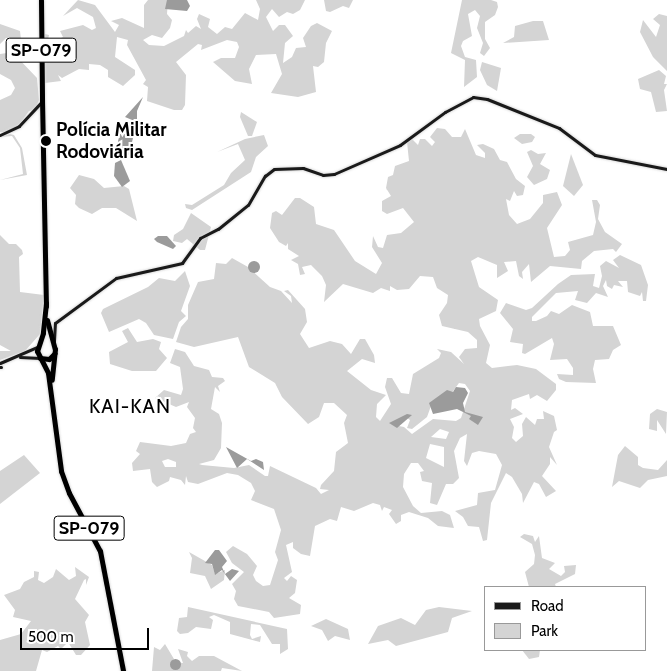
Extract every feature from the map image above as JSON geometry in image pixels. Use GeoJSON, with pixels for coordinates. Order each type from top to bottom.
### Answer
{"type":"FeatureCollection","features":[{"type":"Feature","properties":{"kind":"highway","name":"SP-079"},"geometry":{"type":"LineString","coordinates":[[41,0],[40,104],[43,141],[46,303],[47,318],[54,348],[51,388]]}},
{"type":"Feature","properties":{"kind":"highway"},"geometry":{"type":"LineString","coordinates":[[40,104],[43,141]]}},
{"type":"Feature","properties":{"kind":"highway","name":"SP-079"},"geometry":{"type":"LineString","coordinates":[[46,303],[44,333],[38,347],[40,358],[48,373],[51,388],[61,472],[69,494],[100,551],[123,671]]}},
{"type":"Feature","properties":{"kind":"highway"},"geometry":{"type":"LineString","coordinates":[[38,347],[48,342],[54,348],[48,359],[40,358]]}},
{"type":"Feature","properties":{"kind":"street"},"geometry":{"type":"LineString","coordinates":[[50,323],[55,323],[122,275],[156,271],[182,264],[200,238],[218,229],[248,206],[265,176],[274,169],[303,168],[323,175],[334,174],[400,145],[445,112],[473,97],[487,100],[559,128],[595,155],[667,169]]}},
{"type":"Feature","properties":{"kind":"street"},"geometry":{"type":"LineString","coordinates":[[0,135],[14,130],[40,104]]}},
{"type":"Feature","properties":{"kind":"street"},"geometry":{"type":"LineString","coordinates":[[47,318],[54,335]]}},
{"type":"Feature","properties":{"kind":"street"},"geometry":{"type":"LineString","coordinates":[[54,348],[55,323]]}},
{"type":"Feature","properties":{"kind":"street"},"geometry":{"type":"LineString","coordinates":[[0,363],[38,347]]}},
{"type":"Feature","properties":{"kind":"street"},"geometry":{"type":"LineString","coordinates":[[12,358],[40,358]]}},
{"type":"Feature","properties":{"kind":"green space"},"geometry":{"type":"Polygon","coordinates":[[[78,0],[95,5],[115,32],[119,25],[111,21],[122,18],[144,28],[144,5],[148,0],[168,0],[167,14],[172,20],[170,28],[162,38],[152,35],[143,40],[149,45],[164,46],[184,36],[186,30],[188,33],[196,26],[201,29],[197,19],[199,14],[210,19],[208,27],[217,34],[225,27],[232,29],[245,13],[258,20],[260,9],[256,0],[305,0],[300,10],[293,14],[287,12],[279,17],[272,9],[266,17],[273,31],[279,25],[285,25],[293,36],[285,43],[283,63],[292,57],[296,48],[306,47],[303,38],[311,26],[317,23],[332,31],[326,43],[324,62],[318,67],[313,66],[316,92],[298,97],[271,93],[282,74],[276,54],[256,55],[249,69],[252,84],[235,81],[213,62],[221,58],[235,58],[239,47],[237,42],[227,40],[201,50],[202,45],[198,44],[176,62],[186,75],[185,105],[182,110],[174,110],[147,101],[148,87],[143,84],[146,80],[127,45],[128,40],[117,37],[115,57],[135,70],[135,75],[123,86],[108,77],[108,70],[100,65],[89,64],[89,70],[79,69],[62,78],[58,75],[61,81],[45,83],[44,56],[49,52],[43,44],[45,34],[49,35],[48,40],[52,43],[63,37],[60,31],[83,25],[92,30],[96,28],[93,17],[77,8],[63,16],[78,0]]]}},
{"type":"Feature","properties":{"kind":"green space"},"geometry":{"type":"Polygon","coordinates":[[[324,0],[353,0],[349,8],[343,6],[330,12],[326,11],[324,0]]]}},
{"type":"Feature","properties":{"kind":"green space"},"geometry":{"type":"Polygon","coordinates":[[[462,0],[491,0],[497,2],[498,7],[495,15],[485,22],[485,39],[490,48],[484,56],[480,53],[483,43],[477,28],[480,16],[475,10],[468,14],[472,36],[463,41],[461,46],[465,57],[476,60],[477,77],[464,87],[465,60],[451,53],[462,0]]]}},
{"type":"Feature","properties":{"kind":"green space"},"geometry":{"type":"Polygon","coordinates":[[[659,14],[667,16],[667,71],[653,57],[640,32],[643,20],[656,37],[660,25],[653,19],[659,14]]]}},
{"type":"Feature","properties":{"kind":"green space"},"geometry":{"type":"Polygon","coordinates":[[[533,21],[543,21],[549,40],[503,43],[514,37],[515,26],[533,21]]]}},
{"type":"Feature","properties":{"kind":"green space"},"geometry":{"type":"Polygon","coordinates":[[[0,24],[20,31],[21,40],[6,38],[0,44],[0,24]]]}},
{"type":"Feature","properties":{"kind":"green space"},"geometry":{"type":"Polygon","coordinates":[[[7,53],[16,56],[37,78],[39,100],[35,110],[29,111],[19,125],[8,132],[0,132],[0,100],[11,95],[15,88],[11,80],[0,74],[0,54],[7,53]]]}},
{"type":"Feature","properties":{"kind":"green space"},"geometry":{"type":"Polygon","coordinates":[[[482,62],[501,68],[497,91],[487,85],[480,70],[482,62]]]}},
{"type":"Feature","properties":{"kind":"green space"},"geometry":{"type":"Polygon","coordinates":[[[659,70],[666,76],[664,84],[667,84],[664,90],[667,111],[656,112],[651,92],[640,89],[638,79],[659,70]]]}},
{"type":"Feature","properties":{"kind":"green space"},"geometry":{"type":"Polygon","coordinates":[[[241,112],[257,122],[252,136],[248,136],[240,117],[241,112]]]}},
{"type":"Feature","properties":{"kind":"green space"},"geometry":{"type":"Polygon","coordinates":[[[437,128],[445,129],[452,137],[461,137],[465,129],[476,155],[485,158],[485,153],[477,145],[483,144],[494,149],[500,160],[507,162],[516,179],[525,186],[523,195],[517,196],[514,191],[510,201],[506,199],[509,215],[517,224],[530,219],[543,203],[543,195],[557,192],[562,205],[547,228],[554,257],[565,256],[570,250],[568,242],[593,235],[596,222],[592,200],[597,200],[600,205],[598,219],[605,232],[622,244],[616,252],[613,249],[594,251],[582,261],[581,269],[550,266],[531,282],[529,264],[522,272],[523,279],[519,276],[516,261],[504,262],[508,271],[497,278],[497,265],[478,257],[471,261],[479,287],[498,300],[496,311],[479,319],[480,326],[490,345],[486,363],[492,368],[517,365],[536,369],[556,384],[556,390],[547,401],[537,395],[530,399],[529,394],[512,400],[511,410],[515,408],[523,414],[510,419],[514,427],[512,438],[516,442],[523,436],[522,424],[526,417],[535,425],[537,419],[544,419],[543,411],[554,416],[557,430],[554,432],[549,447],[557,465],[550,457],[550,464],[542,476],[556,491],[546,497],[539,484],[534,482],[523,503],[522,494],[512,477],[506,473],[491,503],[487,540],[483,541],[479,527],[468,526],[463,517],[455,511],[477,505],[478,493],[495,490],[502,465],[496,454],[479,451],[472,453],[467,466],[464,461],[467,434],[460,438],[454,451],[459,478],[453,484],[446,484],[437,505],[430,503],[432,483],[422,481],[420,472],[424,471],[418,463],[411,463],[404,474],[403,487],[413,506],[421,513],[442,511],[450,515],[454,528],[438,526],[428,518],[409,512],[401,515],[401,521],[396,524],[389,514],[392,510],[384,507],[382,511],[380,505],[373,503],[354,511],[341,507],[337,521],[330,519],[315,526],[310,556],[301,554],[293,548],[293,542],[286,545],[292,572],[284,578],[287,581],[291,576],[297,580],[295,593],[289,598],[301,605],[300,614],[274,618],[269,612],[238,606],[234,599],[236,591],[232,584],[244,572],[232,563],[226,552],[233,546],[247,554],[257,566],[253,575],[256,581],[263,586],[270,585],[278,560],[275,552],[281,530],[274,509],[251,500],[255,491],[251,483],[238,475],[227,473],[198,484],[188,482],[186,476],[185,485],[181,480],[170,477],[169,481],[157,487],[152,482],[150,469],[133,471],[132,463],[140,454],[136,451],[140,442],[171,446],[186,443],[190,434],[196,432],[193,428],[195,418],[187,407],[189,402],[176,407],[155,398],[164,390],[181,395],[183,389],[180,367],[170,363],[175,349],[185,352],[194,366],[209,370],[212,377],[223,378],[225,381],[218,386],[220,392],[215,387],[211,409],[219,414],[222,423],[221,448],[214,460],[199,464],[234,468],[249,465],[265,476],[268,476],[270,466],[316,488],[321,494],[329,490],[320,489],[321,485],[334,471],[336,452],[348,443],[344,423],[347,415],[334,403],[324,403],[319,417],[308,424],[282,397],[275,383],[249,367],[238,337],[194,347],[176,342],[181,327],[188,319],[188,305],[198,282],[214,279],[216,263],[226,264],[232,258],[248,267],[270,287],[281,291],[292,303],[291,296],[284,291],[288,290],[305,309],[307,322],[300,334],[309,348],[330,341],[342,344],[351,354],[360,339],[365,339],[374,355],[375,363],[362,359],[347,371],[371,390],[386,395],[377,404],[376,417],[380,421],[391,404],[385,387],[387,378],[392,378],[401,393],[409,394],[413,374],[439,358],[441,353],[437,349],[451,352],[464,364],[459,357],[465,349],[477,348],[477,340],[468,332],[442,326],[439,315],[447,303],[448,295],[437,288],[433,277],[420,276],[409,289],[397,290],[390,286],[390,291],[381,288],[373,293],[343,284],[324,302],[326,285],[322,276],[311,265],[302,267],[305,274],[300,275],[298,264],[291,260],[299,256],[288,249],[288,243],[286,246],[279,242],[270,228],[272,213],[276,211],[282,215],[295,198],[300,198],[314,207],[316,224],[334,230],[355,261],[376,274],[382,263],[372,247],[373,236],[378,247],[383,248],[387,235],[401,233],[414,222],[403,208],[387,214],[382,211],[382,201],[391,196],[386,188],[388,177],[393,175],[395,166],[409,161],[407,142],[411,138],[418,145],[420,139],[425,139],[432,146],[435,142],[430,137],[437,128]],[[459,383],[451,394],[431,406],[427,417],[412,429],[407,428],[410,420],[404,416],[394,425],[404,427],[412,434],[433,419],[456,421],[461,418],[470,391],[465,384],[459,383]],[[440,429],[431,437],[446,439],[449,432],[440,429]],[[430,444],[426,458],[444,467],[444,447],[430,444]],[[168,459],[162,461],[165,467],[176,467],[176,462],[168,459]]]}},
{"type":"Feature","properties":{"kind":"green space"},"geometry":{"type":"Polygon","coordinates":[[[10,134],[14,135],[22,148],[27,175],[0,180],[23,174],[20,148],[12,136],[0,137],[10,134]]]}},
{"type":"Feature","properties":{"kind":"green space"},"geometry":{"type":"Polygon","coordinates":[[[520,134],[531,134],[535,137],[532,142],[522,144],[514,138],[520,134]]]}},
{"type":"Feature","properties":{"kind":"green space"},"geometry":{"type":"Polygon","coordinates":[[[264,135],[268,146],[256,157],[251,172],[192,210],[186,208],[185,204],[192,205],[224,185],[231,173],[245,160],[238,144],[217,152],[245,139],[264,135]]]}},
{"type":"Feature","properties":{"kind":"green space"},"geometry":{"type":"Polygon","coordinates":[[[531,150],[538,154],[546,153],[540,164],[550,170],[547,179],[534,185],[527,177],[533,166],[527,152],[531,150]]]}},
{"type":"Feature","properties":{"kind":"green space"},"geometry":{"type":"Polygon","coordinates":[[[571,154],[583,185],[574,196],[563,186],[571,154]]]}},
{"type":"Feature","properties":{"kind":"green space"},"geometry":{"type":"Polygon","coordinates":[[[79,175],[94,179],[104,188],[124,186],[129,189],[137,221],[116,208],[102,208],[92,214],[79,208],[75,204],[76,195],[70,188],[79,175]]]}},
{"type":"Feature","properties":{"kind":"green space"},"geometry":{"type":"Polygon","coordinates":[[[191,213],[211,227],[205,250],[200,250],[187,239],[182,243],[173,241],[174,235],[183,229],[191,213]]]}},
{"type":"Feature","properties":{"kind":"green space"},"geometry":{"type":"Polygon","coordinates":[[[0,235],[9,244],[16,244],[22,250],[23,254],[19,257],[20,292],[44,295],[40,334],[25,351],[0,360],[0,351],[11,351],[0,345],[0,235]]]}},
{"type":"Feature","properties":{"kind":"green space"},"geometry":{"type":"Polygon","coordinates":[[[620,255],[641,265],[648,285],[646,301],[643,301],[642,292],[640,296],[628,292],[627,281],[618,281],[623,287],[614,285],[612,289],[607,286],[606,280],[603,286],[608,297],[596,293],[587,303],[575,300],[578,291],[556,293],[532,317],[532,321],[536,321],[547,316],[551,311],[559,314],[572,305],[590,312],[593,326],[613,326],[621,345],[613,350],[609,359],[595,360],[593,369],[596,383],[566,382],[559,379],[557,374],[573,375],[573,368],[567,359],[550,360],[554,344],[552,338],[525,354],[522,353],[523,344],[510,342],[513,329],[500,313],[506,303],[526,310],[532,308],[558,284],[571,275],[595,274],[593,286],[599,288],[602,276],[600,266],[606,261],[619,268],[613,260],[620,255]]]}},
{"type":"Feature","properties":{"kind":"green space"},"geometry":{"type":"Polygon","coordinates":[[[185,271],[190,286],[181,311],[186,316],[179,322],[173,339],[154,335],[146,323],[139,319],[109,332],[101,313],[103,309],[148,287],[159,278],[175,281],[185,271]]]}},
{"type":"Feature","properties":{"kind":"green space"},"geometry":{"type":"Polygon","coordinates":[[[128,328],[137,342],[153,339],[161,342],[159,349],[167,358],[156,371],[132,371],[110,364],[109,352],[128,342],[122,331],[128,328]]]}},
{"type":"Feature","properties":{"kind":"green space"},"geometry":{"type":"Polygon","coordinates":[[[657,409],[667,412],[666,434],[657,420],[657,431],[649,429],[650,414],[657,409]]]}},
{"type":"Feature","properties":{"kind":"green space"},"geometry":{"type":"Polygon","coordinates":[[[625,446],[638,457],[638,465],[643,468],[658,470],[667,460],[667,476],[648,480],[640,488],[619,481],[612,487],[618,455],[625,446]]]}},
{"type":"Feature","properties":{"kind":"green space"},"geometry":{"type":"Polygon","coordinates":[[[24,455],[40,473],[0,504],[0,471],[24,455]]]}},
{"type":"Feature","properties":{"kind":"green space"},"geometry":{"type":"Polygon","coordinates":[[[524,534],[533,536],[535,542],[539,536],[542,558],[555,563],[549,569],[561,576],[565,572],[564,566],[576,565],[575,574],[555,584],[556,586],[529,586],[525,572],[534,564],[535,555],[532,544],[520,537],[524,534]]]}},
{"type":"Feature","properties":{"kind":"green space"},"geometry":{"type":"Polygon","coordinates":[[[189,552],[212,565],[215,574],[225,570],[224,580],[211,589],[205,576],[190,573],[192,558],[189,552]]]}},
{"type":"Feature","properties":{"kind":"green space"},"geometry":{"type":"Polygon","coordinates":[[[75,567],[89,577],[86,585],[86,579],[84,580],[75,599],[89,615],[85,622],[90,645],[81,655],[76,655],[68,642],[61,649],[58,646],[47,652],[42,650],[36,671],[0,671],[0,640],[21,634],[31,621],[13,617],[15,610],[4,595],[20,589],[24,582],[34,577],[34,571],[39,572],[38,580],[44,583],[53,577],[56,569],[69,580],[76,576],[75,567]]]}},
{"type":"Feature","properties":{"kind":"green space"},"geometry":{"type":"Polygon","coordinates":[[[188,607],[287,629],[288,649],[280,654],[280,644],[272,644],[260,625],[251,624],[250,635],[252,639],[261,636],[260,642],[230,634],[230,622],[214,615],[209,617],[213,620],[211,629],[196,627],[188,633],[180,634],[177,631],[179,618],[187,617],[188,607]]]}},
{"type":"Feature","properties":{"kind":"green space"},"geometry":{"type":"Polygon","coordinates":[[[439,607],[472,611],[452,618],[448,632],[396,646],[388,640],[368,644],[378,626],[401,618],[415,625],[426,610],[439,607]]]}},
{"type":"Feature","properties":{"kind":"green space"},"geometry":{"type":"Polygon","coordinates":[[[326,619],[348,629],[350,640],[335,636],[328,641],[322,630],[311,626],[326,619]]]}},
{"type":"Feature","properties":{"kind":"green space"},"geometry":{"type":"Polygon","coordinates":[[[165,644],[174,659],[171,662],[183,663],[178,649],[188,652],[187,656],[192,661],[199,656],[214,656],[242,671],[222,668],[221,671],[152,671],[154,647],[160,650],[165,644]]]}},
{"type":"Feature","properties":{"kind":"green space"},"geometry":{"type":"Polygon","coordinates":[[[523,651],[540,651],[539,657],[529,659],[523,651]]]}},
{"type":"Feature","properties":{"kind":"shaded area"},"geometry":{"type":"Polygon","coordinates":[[[167,0],[187,0],[190,6],[187,11],[165,9],[167,0]]]}},
{"type":"Feature","properties":{"kind":"shaded area"},"geometry":{"type":"Polygon","coordinates":[[[143,97],[137,111],[137,122],[125,117],[143,97]]]}},
{"type":"Feature","properties":{"kind":"shaded area"},"geometry":{"type":"Polygon","coordinates":[[[130,122],[136,125],[129,155],[118,151],[118,141],[123,123],[130,122]]]}},
{"type":"Feature","properties":{"kind":"shaded area"},"geometry":{"type":"Polygon","coordinates":[[[121,160],[130,181],[122,187],[114,176],[115,163],[121,160]]]}},
{"type":"Feature","properties":{"kind":"shaded area"},"geometry":{"type":"Polygon","coordinates":[[[158,236],[167,236],[176,246],[173,249],[157,242],[154,239],[158,236]]]}},
{"type":"Feature","properties":{"kind":"shaded area"},"geometry":{"type":"Polygon","coordinates":[[[252,261],[256,261],[260,267],[256,273],[252,273],[248,269],[248,265],[252,261]]]}},
{"type":"Feature","properties":{"kind":"shaded area"},"geometry":{"type":"Polygon","coordinates":[[[456,387],[465,388],[468,393],[463,403],[465,412],[483,417],[478,425],[469,419],[471,416],[457,409],[433,414],[429,403],[447,390],[453,392],[456,387]]]}},
{"type":"Feature","properties":{"kind":"shaded area"},"geometry":{"type":"Polygon","coordinates":[[[407,414],[412,415],[397,428],[389,423],[407,414]]]}},
{"type":"Feature","properties":{"kind":"shaded area"},"geometry":{"type":"Polygon","coordinates":[[[226,447],[251,461],[256,459],[263,462],[264,470],[247,459],[237,468],[226,447]]]}},
{"type":"Feature","properties":{"kind":"shaded area"},"geometry":{"type":"Polygon","coordinates":[[[215,550],[219,550],[227,561],[222,567],[225,574],[232,569],[239,571],[230,581],[222,570],[215,575],[212,564],[205,563],[215,550]]]}},
{"type":"Feature","properties":{"kind":"shaded area"},"geometry":{"type":"Polygon","coordinates":[[[175,658],[181,664],[175,670],[169,664],[175,658]]]}},
{"type":"Feature","properties":{"kind":"place","name":"Polícia Militar Rodoviária"},"geometry":{"type":"Point","coordinates":[46,141]}},
{"type":"Feature","properties":{"kind":"district","name":"KAI-KAN"},"geometry":{"type":"Point","coordinates":[130,406]}}]}
